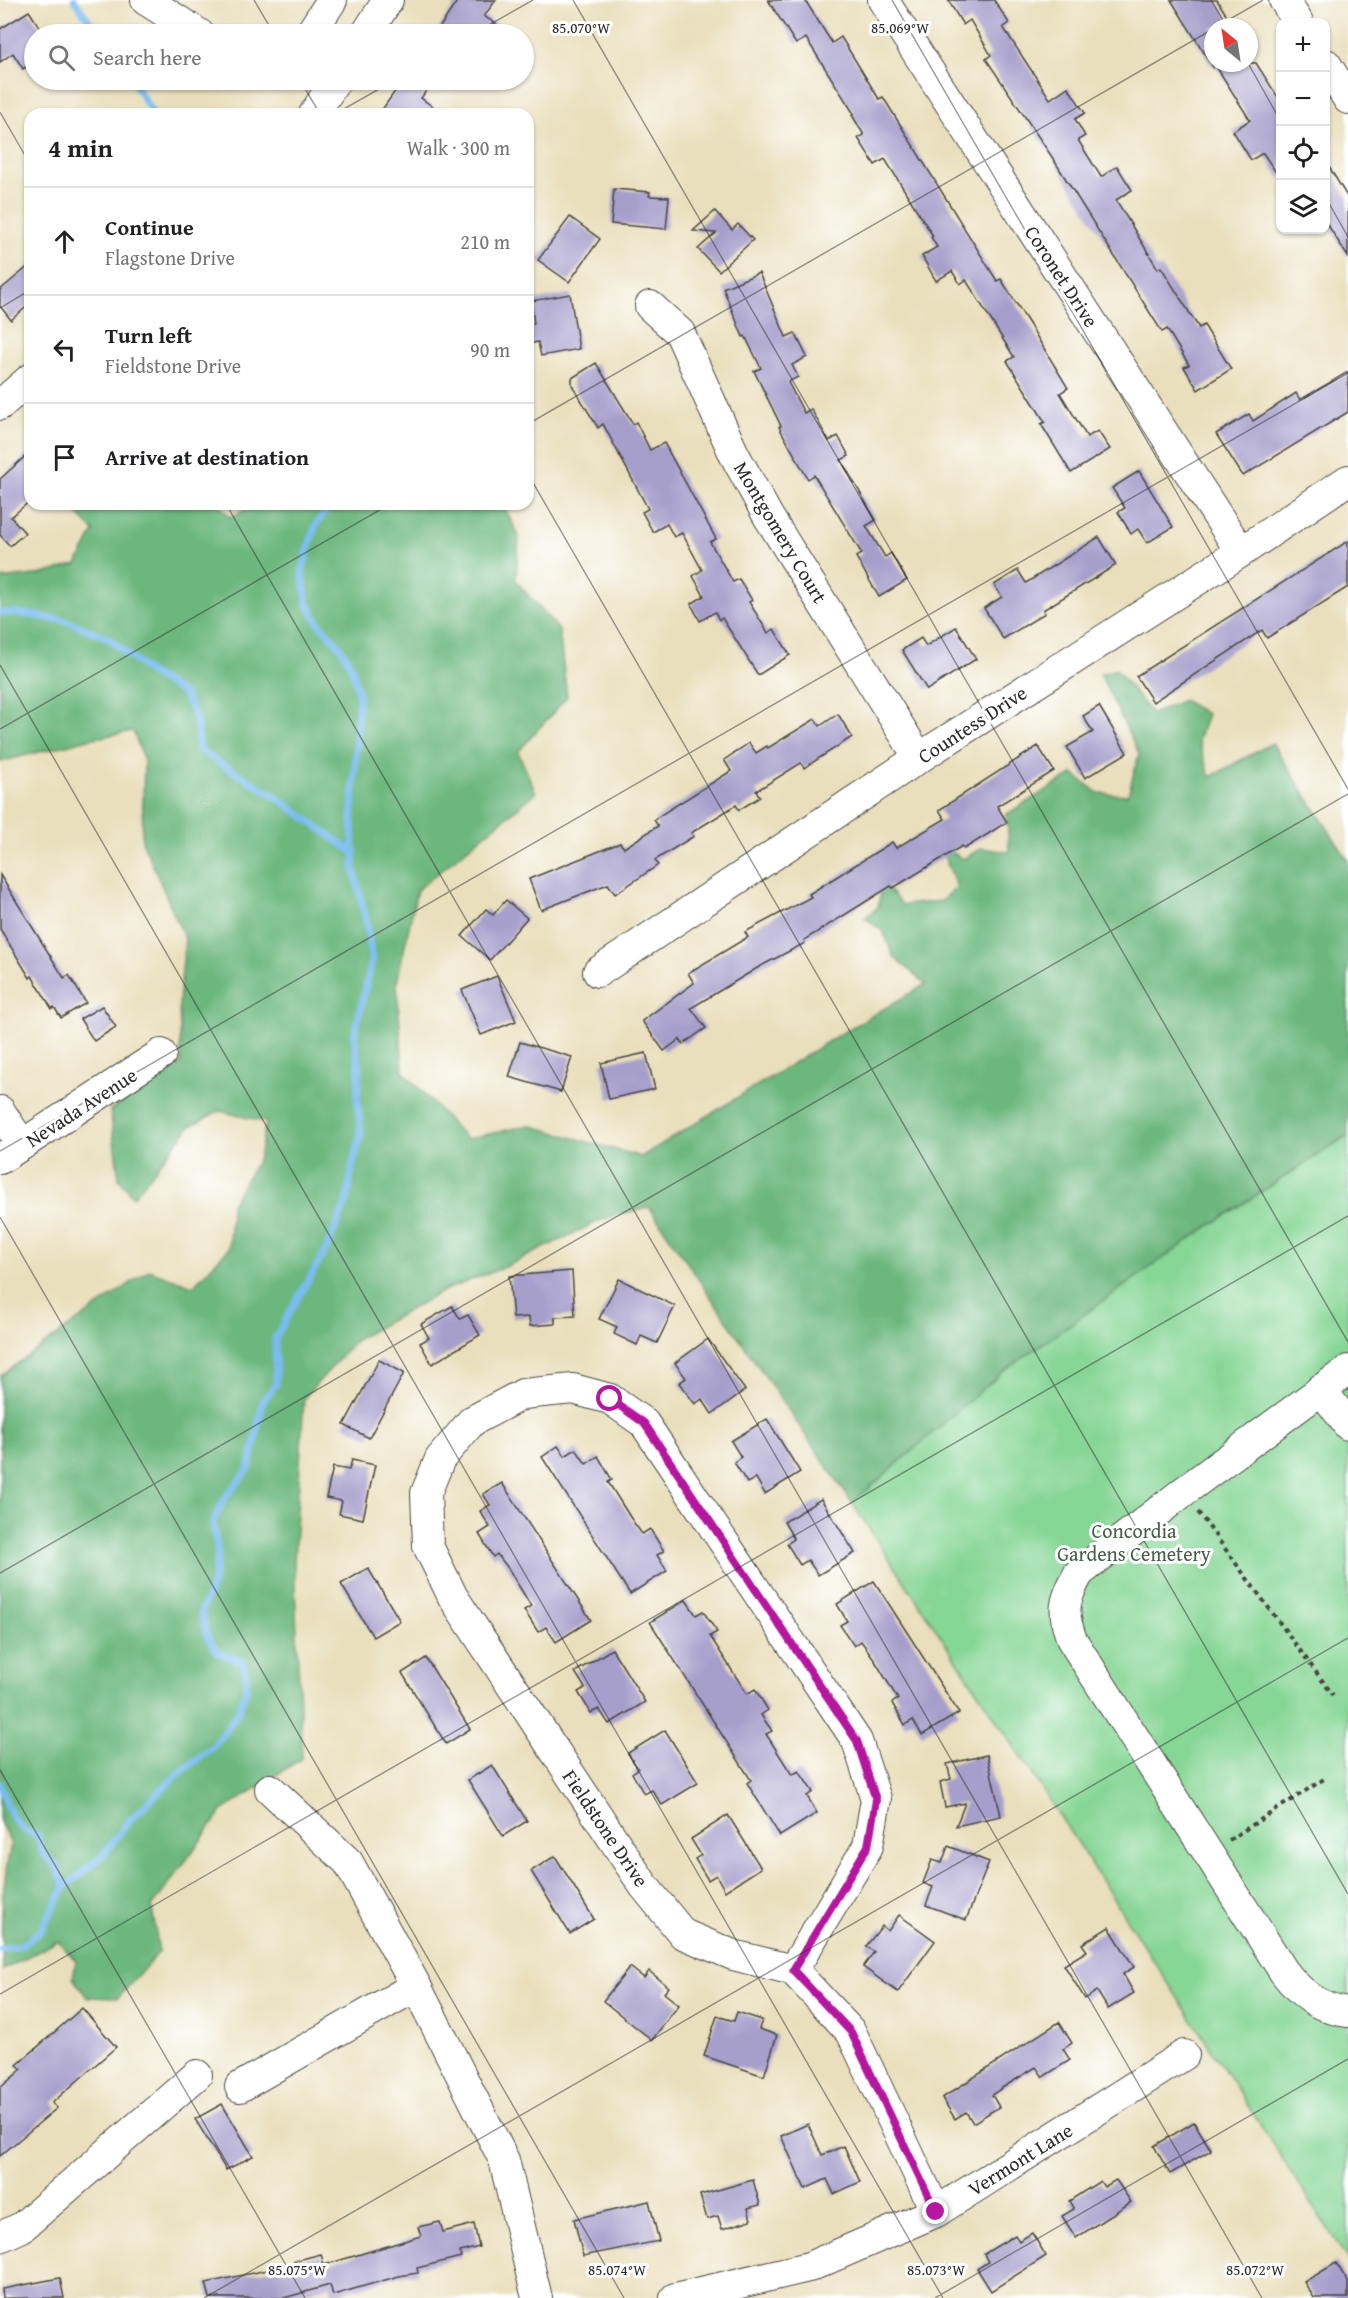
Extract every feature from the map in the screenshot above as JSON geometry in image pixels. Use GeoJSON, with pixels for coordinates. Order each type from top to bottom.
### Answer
{"type":"FeatureCollection","features":[{"type":"Feature","properties":{"kind":"street"},"geometry":{"type":"LineString","coordinates":[[146,0],[183,24]]}},
{"type":"Feature","properties":{"kind":"street"},"geometry":{"type":"LineString","coordinates":[[316,24],[332,0]]}},
{"type":"Feature","properties":{"kind":"street"},"geometry":{"type":"LineString","coordinates":[[372,24],[388,0]]}},
{"type":"Feature","properties":{"kind":"street","name":"Coronet Drive"},"geometry":{"type":"LineString","coordinates":[[883,0],[1241,552]]}},
{"type":"Feature","properties":{"kind":"street"},"geometry":{"type":"LineString","coordinates":[[1284,0],[1295,18]]}},
{"type":"Feature","properties":{"kind":"street"},"geometry":{"type":"LineString","coordinates":[[1330,70],[1348,99]]}},
{"type":"Feature","properties":{"kind":"street"},"geometry":{"type":"LineString","coordinates":[[318,108],[330,90]]}},
{"type":"Feature","properties":{"kind":"street","name":"Montgomery Court"},"geometry":{"type":"LineString","coordinates":[[650,306],[680,333],[734,454],[768,516],[919,758]]}},
{"type":"Feature","properties":{"kind":"street"},"geometry":{"type":"LineString","coordinates":[[0,405],[24,384]]}},
{"type":"Feature","properties":{"kind":"street","name":"Countess Drive"},"geometry":{"type":"LineString","coordinates":[[598,972],[919,758],[1241,552],[1348,480]]}},
{"type":"Feature","properties":{"kind":"street","name":"Nevada Avenue"},"geometry":{"type":"LineString","coordinates":[[11,1152],[161,1054]]}},
{"type":"Feature","properties":{"kind":"street"},"geometry":{"type":"LineString","coordinates":[[0,1111],[11,1152]]}},
{"type":"Feature","properties":{"kind":"street"},"geometry":{"type":"LineString","coordinates":[[1348,1370],[1183,1492],[1079,1574],[1069,1591],[1065,1606],[1065,1621],[1072,1640],[1293,1984],[1305,1996],[1320,2005],[1348,2012]]}},
{"type":"Feature","properties":{"kind":"street","name":"Fieldstone Drive"},"geometry":{"type":"LineString","coordinates":[[573,1389],[610,1399],[644,1423],[857,1741],[876,1800],[868,1846],[793,1970],[733,1955],[683,1934],[644,1886],[453,1597],[428,1546],[426,1492],[440,1459],[472,1421],[523,1394],[573,1389]]}},
{"type":"Feature","properties":{"kind":"street"},"geometry":{"type":"LineString","coordinates":[[1321,1389],[1348,1425]]}},
{"type":"Feature","properties":{"kind":"street"},"geometry":{"type":"LineString","coordinates":[[270,1789],[348,1862],[416,1986],[504,2160],[537,2298]]}},
{"type":"Feature","properties":{"kind":"street"},"geometry":{"type":"LineString","coordinates":[[793,1970],[851,2032],[936,2212]]}},
{"type":"Feature","properties":{"kind":"street"},"geometry":{"type":"LineString","coordinates":[[240,2087],[416,1986]]}},
{"type":"Feature","properties":{"kind":"street","name":"Vermont Lane"},"geometry":{"type":"LineString","coordinates":[[675,2298],[809,2267],[936,2212],[1184,2055]]}},
{"type":"Feature","properties":{"kind":"street"},"geometry":{"type":"LineString","coordinates":[[0,2237],[22,2227],[197,2075]]}},
{"type":"Feature","properties":{"kind":"path"},"geometry":{"type":"LineString","coordinates":[[1183,1492],[1333,1695]]}},
{"type":"Feature","properties":{"kind":"path"},"geometry":{"type":"LineString","coordinates":[[1208,1853],[1327,1777]]}},
{"type":"Feature","properties":{"kind":"green space"},"geometry":{"type":"Polygon","coordinates":[[[74,510],[224,510],[230,517],[245,510],[506,510],[519,537],[516,581],[559,630],[567,697],[518,752],[536,793],[417,890],[397,982],[403,1071],[466,1139],[529,1125],[641,1157],[926,984],[894,957],[883,931],[865,918],[878,907],[882,883],[903,905],[941,901],[957,887],[939,844],[963,859],[981,848],[1009,852],[1007,814],[1073,774],[1098,793],[1128,795],[1139,754],[1100,674],[1116,669],[1152,714],[1183,700],[1207,714],[1198,741],[1210,777],[1272,743],[1348,860],[1348,1135],[1203,1230],[1000,1374],[852,1503],[649,1207],[603,1219],[505,1267],[445,1290],[357,1339],[304,1398],[294,1561],[302,1758],[222,1811],[152,1907],[159,1952],[118,1998],[87,1997],[73,1978],[76,1961],[58,1941],[3,1970],[2,1907],[11,1844],[0,1822],[0,1376],[149,1270],[193,1286],[229,1248],[231,1204],[259,1158],[266,1122],[219,1111],[190,1126],[133,1197],[119,1179],[110,1110],[181,1063],[179,1003],[185,939],[142,841],[144,761],[133,731],[89,739],[0,762],[0,579],[43,574],[77,564],[94,531],[74,510]]]}},
{"type":"Feature","properties":{"kind":"green space","name":"Concordia Gardens Cemetery"},"geometry":{"type":"Polygon","coordinates":[[[1348,1135],[1348,2260],[1035,1778],[852,1503],[1000,1374],[1203,1230],[1348,1135]]]}},
{"type":"Feature","properties":{"kind":"building"},"geometry":{"type":"Polygon","coordinates":[[[458,0],[496,0],[484,16],[496,24],[442,24],[458,0]]]}},
{"type":"Feature","properties":{"kind":"building"},"geometry":{"type":"Polygon","coordinates":[[[768,0],[805,0],[832,43],[841,37],[879,99],[883,97],[997,281],[1001,279],[1031,327],[1068,388],[1060,393],[1087,437],[1098,431],[1110,449],[1071,473],[1041,424],[1045,422],[1007,361],[1014,357],[966,280],[960,284],[952,271],[936,281],[922,256],[937,247],[931,237],[933,236],[885,159],[875,165],[858,138],[864,135],[852,115],[854,114],[806,38],[796,44],[768,0]]]}},
{"type":"Feature","properties":{"kind":"building"},"geometry":{"type":"Polygon","coordinates":[[[948,0],[994,0],[1009,23],[1003,27],[1050,99],[1068,87],[1085,113],[1075,119],[1085,136],[1078,140],[1101,177],[1117,166],[1132,190],[1116,200],[1158,269],[1161,267],[1199,328],[1204,325],[1231,369],[1198,390],[1184,367],[1189,365],[1167,329],[1162,332],[1052,157],[986,59],[991,55],[970,20],[963,25],[948,0]]]}},
{"type":"Feature","properties":{"kind":"building"},"geometry":{"type":"Polygon","coordinates":[[[1171,0],[1217,0],[1228,18],[1204,18],[1204,53],[1171,0]]]}},
{"type":"Feature","properties":{"kind":"building"},"geometry":{"type":"Polygon","coordinates":[[[29,11],[37,24],[24,24],[23,69],[13,53],[0,62],[0,29],[29,11]]]}},
{"type":"Feature","properties":{"kind":"building"},"geometry":{"type":"Polygon","coordinates":[[[1258,66],[1276,94],[1276,172],[1263,153],[1251,160],[1233,131],[1250,120],[1220,72],[1258,72],[1258,66]]]}},
{"type":"Feature","properties":{"kind":"building"},"geometry":{"type":"Polygon","coordinates":[[[396,90],[427,90],[421,98],[435,108],[383,108],[396,90]]]}},
{"type":"Feature","properties":{"kind":"building"},"geometry":{"type":"Polygon","coordinates":[[[1330,169],[1348,198],[1348,257],[1330,228],[1330,169]]]}},
{"type":"Feature","properties":{"kind":"building"},"geometry":{"type":"Polygon","coordinates":[[[614,189],[650,192],[649,196],[669,197],[666,229],[611,224],[614,189]]]}},
{"type":"Feature","properties":{"kind":"building"},"geometry":{"type":"Polygon","coordinates":[[[715,211],[732,230],[738,224],[753,240],[719,271],[698,249],[716,233],[693,231],[715,211]]]}},
{"type":"Feature","properties":{"kind":"building"},"geometry":{"type":"Polygon","coordinates":[[[570,217],[600,239],[569,282],[538,260],[570,217]]]}},
{"type":"Feature","properties":{"kind":"building"},"geometry":{"type":"Polygon","coordinates":[[[24,270],[24,309],[11,320],[0,306],[0,290],[24,270]]]}},
{"type":"Feature","properties":{"kind":"building"},"geometry":{"type":"Polygon","coordinates":[[[759,273],[786,337],[795,333],[807,357],[792,365],[798,377],[788,382],[804,413],[811,409],[829,441],[838,436],[849,456],[841,460],[876,520],[866,526],[885,557],[891,553],[907,580],[879,597],[856,557],[862,554],[814,475],[808,479],[779,427],[781,426],[754,371],[761,368],[745,336],[743,337],[723,288],[759,273]]]}},
{"type":"Feature","properties":{"kind":"building"},"geometry":{"type":"Polygon","coordinates":[[[570,294],[579,349],[541,356],[538,342],[534,343],[534,300],[570,294]]]}},
{"type":"Feature","properties":{"kind":"building"},"geometry":{"type":"Polygon","coordinates":[[[596,363],[633,424],[636,422],[650,450],[664,443],[716,539],[710,542],[733,582],[739,579],[752,600],[749,602],[768,633],[774,629],[790,655],[758,675],[722,618],[719,620],[715,612],[700,621],[691,604],[704,596],[693,576],[702,570],[682,533],[674,537],[667,524],[653,532],[642,512],[648,509],[603,424],[598,428],[572,385],[572,378],[596,363]]]}},
{"type":"Feature","properties":{"kind":"building"},"geometry":{"type":"Polygon","coordinates":[[[1348,372],[1348,412],[1243,476],[1216,434],[1249,414],[1253,421],[1296,393],[1300,400],[1348,372]]]}},
{"type":"Feature","properties":{"kind":"building"},"geometry":{"type":"Polygon","coordinates":[[[24,457],[24,506],[11,517],[25,533],[10,546],[0,535],[0,479],[24,457]]]}},
{"type":"Feature","properties":{"kind":"building"},"geometry":{"type":"Polygon","coordinates":[[[1139,471],[1173,527],[1147,543],[1138,529],[1131,534],[1118,512],[1125,508],[1112,488],[1139,471]]]}},
{"type":"Feature","properties":{"kind":"building"},"geometry":{"type":"Polygon","coordinates":[[[1099,537],[1116,565],[1043,610],[1045,613],[1003,639],[984,608],[1002,597],[994,585],[1018,570],[1026,583],[1099,537]]]}},
{"type":"Feature","properties":{"kind":"building"},"geometry":{"type":"Polygon","coordinates":[[[1348,541],[1348,587],[1267,638],[1262,630],[1153,702],[1136,676],[1348,541]]]}},
{"type":"Feature","properties":{"kind":"building"},"geometry":{"type":"Polygon","coordinates":[[[956,627],[976,659],[927,690],[902,650],[921,638],[926,646],[956,627]]]}},
{"type":"Feature","properties":{"kind":"building"},"geometry":{"type":"Polygon","coordinates":[[[1099,706],[1127,753],[1085,778],[1067,747],[1093,732],[1083,716],[1099,706]]]}},
{"type":"Feature","properties":{"kind":"building"},"geometry":{"type":"Polygon","coordinates":[[[838,714],[852,737],[804,768],[801,763],[756,791],[760,797],[739,810],[736,805],[691,833],[694,836],[655,860],[658,865],[615,894],[608,884],[541,910],[529,879],[620,843],[624,848],[658,826],[654,820],[662,814],[731,771],[724,760],[749,743],[756,753],[815,719],[820,726],[838,714]]]}},
{"type":"Feature","properties":{"kind":"building"},"geometry":{"type":"Polygon","coordinates":[[[1038,746],[1054,771],[997,806],[1007,822],[964,849],[962,846],[893,888],[891,886],[804,940],[805,943],[759,967],[691,1008],[706,1028],[683,1044],[680,1039],[664,1051],[642,1021],[694,983],[688,973],[748,937],[745,932],[811,897],[809,894],[892,842],[896,848],[945,819],[939,810],[1038,746]]]}},
{"type":"Feature","properties":{"kind":"building"},"geometry":{"type":"Polygon","coordinates":[[[0,875],[64,978],[69,975],[86,1003],[61,1018],[54,1007],[52,1009],[32,976],[30,978],[0,929],[0,875]]]}},
{"type":"Feature","properties":{"kind":"building"},"geometry":{"type":"Polygon","coordinates":[[[506,900],[527,918],[490,960],[462,936],[486,909],[493,915],[506,900]]]}},
{"type":"Feature","properties":{"kind":"building"},"geometry":{"type":"Polygon","coordinates":[[[497,976],[516,1021],[481,1035],[462,990],[497,976]]]}},
{"type":"Feature","properties":{"kind":"building"},"geometry":{"type":"Polygon","coordinates":[[[102,1006],[116,1027],[94,1041],[80,1019],[102,1006]]]}},
{"type":"Feature","properties":{"kind":"building"},"geometry":{"type":"Polygon","coordinates":[[[520,1042],[572,1057],[561,1092],[509,1077],[520,1042]]]}},
{"type":"Feature","properties":{"kind":"building"},"geometry":{"type":"Polygon","coordinates":[[[646,1053],[655,1089],[609,1099],[601,1063],[646,1053]]]}},
{"type":"Feature","properties":{"kind":"building"},"geometry":{"type":"Polygon","coordinates":[[[572,1271],[575,1316],[555,1317],[555,1324],[530,1326],[529,1317],[513,1318],[509,1276],[572,1271]]]}},
{"type":"Feature","properties":{"kind":"building"},"geometry":{"type":"Polygon","coordinates":[[[619,1279],[675,1306],[657,1343],[641,1336],[637,1345],[614,1334],[617,1327],[599,1319],[619,1279]]]}},
{"type":"Feature","properties":{"kind":"building"},"geometry":{"type":"Polygon","coordinates":[[[452,1306],[460,1319],[468,1315],[480,1335],[432,1364],[420,1343],[429,1338],[421,1324],[452,1306]]]}},
{"type":"Feature","properties":{"kind":"building"},"geometry":{"type":"Polygon","coordinates":[[[708,1339],[745,1390],[712,1414],[702,1399],[695,1404],[679,1383],[686,1378],[675,1363],[708,1339]]]}},
{"type":"Feature","properties":{"kind":"building"},"geometry":{"type":"Polygon","coordinates":[[[379,1360],[404,1373],[369,1438],[344,1425],[379,1360]]]}},
{"type":"Feature","properties":{"kind":"building"},"geometry":{"type":"Polygon","coordinates":[[[767,1419],[800,1472],[765,1494],[756,1478],[747,1483],[734,1462],[741,1457],[731,1441],[767,1419]]]}},
{"type":"Feature","properties":{"kind":"building"},"geometry":{"type":"Polygon","coordinates":[[[558,1446],[565,1456],[576,1449],[586,1464],[598,1456],[612,1480],[608,1482],[632,1520],[642,1534],[650,1529],[664,1551],[657,1555],[667,1571],[630,1594],[542,1457],[558,1446]]]}},
{"type":"Feature","properties":{"kind":"building"},"geometry":{"type":"Polygon","coordinates":[[[352,1460],[375,1465],[363,1519],[339,1514],[342,1501],[326,1498],[333,1467],[349,1470],[352,1460]]]}},
{"type":"Feature","properties":{"kind":"building"},"geometry":{"type":"Polygon","coordinates":[[[502,1483],[591,1620],[556,1642],[546,1627],[538,1632],[524,1610],[531,1606],[508,1568],[497,1554],[493,1557],[479,1534],[490,1527],[480,1511],[490,1505],[483,1494],[502,1483]]]}},
{"type":"Feature","properties":{"kind":"building"},"geometry":{"type":"Polygon","coordinates":[[[821,1499],[855,1553],[818,1575],[808,1560],[800,1565],[787,1544],[794,1539],[784,1522],[821,1499]]]}},
{"type":"Feature","properties":{"kind":"building"},"geometry":{"type":"Polygon","coordinates":[[[368,1568],[400,1621],[373,1637],[341,1584],[368,1568]]]}},
{"type":"Feature","properties":{"kind":"building"},"geometry":{"type":"Polygon","coordinates":[[[874,1581],[959,1713],[922,1735],[913,1720],[905,1725],[892,1703],[898,1699],[872,1656],[861,1641],[854,1646],[840,1625],[847,1621],[837,1604],[874,1581]]]}},
{"type":"Feature","properties":{"kind":"building"},"geometry":{"type":"Polygon","coordinates":[[[686,1600],[696,1615],[703,1611],[717,1632],[710,1636],[747,1694],[755,1689],[768,1710],[761,1715],[772,1731],[766,1734],[792,1775],[799,1771],[813,1792],[807,1796],[817,1813],[780,1836],[747,1783],[751,1780],[650,1622],[686,1600]]]}},
{"type":"Feature","properties":{"kind":"building"},"geometry":{"type":"Polygon","coordinates":[[[612,1649],[645,1702],[609,1724],[599,1709],[591,1713],[578,1692],[585,1688],[575,1672],[612,1649]]]}},
{"type":"Feature","properties":{"kind":"building"},"geometry":{"type":"Polygon","coordinates":[[[426,1658],[470,1729],[446,1744],[402,1673],[426,1658]]]}},
{"type":"Feature","properties":{"kind":"building"},"geometry":{"type":"Polygon","coordinates":[[[665,1730],[698,1783],[662,1805],[652,1790],[644,1794],[632,1773],[638,1769],[628,1753],[665,1730]]]}},
{"type":"Feature","properties":{"kind":"building"},"geometry":{"type":"Polygon","coordinates":[[[987,1755],[1001,1816],[956,1826],[965,1803],[945,1807],[940,1782],[951,1779],[947,1764],[987,1755]]]}},
{"type":"Feature","properties":{"kind":"building"},"geometry":{"type":"Polygon","coordinates":[[[492,1765],[527,1821],[503,1836],[468,1780],[492,1765]]]}},
{"type":"Feature","properties":{"kind":"building"},"geometry":{"type":"Polygon","coordinates":[[[728,1815],[761,1868],[725,1891],[716,1875],[708,1880],[695,1859],[701,1855],[691,1839],[728,1815]]]}},
{"type":"Feature","properties":{"kind":"building"},"geometry":{"type":"Polygon","coordinates":[[[948,1846],[989,1862],[966,1920],[926,1905],[933,1887],[923,1883],[932,1860],[942,1863],[948,1846]]]}},
{"type":"Feature","properties":{"kind":"building"},"geometry":{"type":"Polygon","coordinates":[[[555,1856],[594,1919],[570,1934],[531,1871],[555,1856]]]}},
{"type":"Feature","properties":{"kind":"building"},"geometry":{"type":"Polygon","coordinates":[[[899,1915],[935,1941],[898,1992],[863,1967],[874,1952],[866,1946],[882,1926],[888,1931],[899,1915]]]}},
{"type":"Feature","properties":{"kind":"building"},"geometry":{"type":"Polygon","coordinates":[[[1109,1927],[1134,1967],[1123,1974],[1134,1993],[1108,2009],[1097,1991],[1085,1999],[1064,1965],[1087,1951],[1082,1944],[1109,1927]]]}},
{"type":"Feature","properties":{"kind":"building"},"geometry":{"type":"Polygon","coordinates":[[[630,1967],[644,1978],[649,1971],[669,1987],[664,1993],[679,2005],[652,2040],[603,2001],[630,1967]]]}},
{"type":"Feature","properties":{"kind":"building"},"geometry":{"type":"Polygon","coordinates":[[[82,2008],[116,2047],[52,2103],[57,2108],[0,2156],[0,2088],[22,2069],[17,2065],[82,2008]]]}},
{"type":"Feature","properties":{"kind":"building"},"geometry":{"type":"Polygon","coordinates":[[[737,2012],[762,2020],[759,2029],[777,2035],[764,2076],[704,2056],[717,2016],[734,2021],[737,2012]]]}},
{"type":"Feature","properties":{"kind":"building"},"geometry":{"type":"Polygon","coordinates":[[[1059,2022],[1072,2043],[1063,2049],[1070,2060],[1043,2077],[1036,2067],[1002,2088],[992,2095],[999,2107],[973,2123],[966,2112],[955,2119],[942,2098],[1059,2022]]]}},
{"type":"Feature","properties":{"kind":"building"},"geometry":{"type":"Polygon","coordinates":[[[222,2104],[253,2156],[226,2170],[195,2119],[222,2104]]]}},
{"type":"Feature","properties":{"kind":"building"},"geometry":{"type":"Polygon","coordinates":[[[1194,2122],[1211,2150],[1170,2174],[1154,2146],[1194,2122]]]}},
{"type":"Feature","properties":{"kind":"building"},"geometry":{"type":"Polygon","coordinates":[[[808,2124],[822,2155],[844,2146],[860,2182],[834,2194],[827,2179],[805,2189],[781,2136],[808,2124]]]}},
{"type":"Feature","properties":{"kind":"building"},"geometry":{"type":"Polygon","coordinates":[[[753,2180],[760,2205],[748,2208],[751,2220],[722,2229],[718,2216],[707,2219],[700,2195],[753,2180]]]}},
{"type":"Feature","properties":{"kind":"building"},"geometry":{"type":"Polygon","coordinates":[[[1116,2180],[1131,2202],[1076,2238],[1062,2216],[1074,2209],[1069,2201],[1100,2181],[1104,2187],[1116,2180]]]}},
{"type":"Feature","properties":{"kind":"building"},"geometry":{"type":"Polygon","coordinates":[[[649,2201],[659,2241],[583,2256],[574,2219],[649,2201]]]}},
{"type":"Feature","properties":{"kind":"building"},"geometry":{"type":"Polygon","coordinates":[[[440,2222],[443,2232],[474,2224],[479,2247],[460,2252],[461,2257],[417,2268],[418,2273],[399,2276],[333,2295],[330,2285],[284,2298],[210,2298],[206,2283],[295,2264],[294,2261],[321,2254],[324,2265],[421,2236],[418,2227],[440,2222]]]}},
{"type":"Feature","properties":{"kind":"building"},"geometry":{"type":"Polygon","coordinates":[[[1032,2233],[1046,2256],[991,2291],[977,2269],[988,2262],[984,2254],[1015,2235],[1019,2241],[1032,2233]]]}},
{"type":"Feature","properties":{"kind":"building"},"geometry":{"type":"Polygon","coordinates":[[[1336,2263],[1348,2282],[1348,2298],[1314,2298],[1304,2282],[1336,2263]]]}},
{"type":"Feature","properties":{"kind":"building"},"geometry":{"type":"Polygon","coordinates":[[[60,2278],[64,2298],[3,2298],[2,2289],[60,2278]]]}},
{"type":"Feature","properties":{"kind":"waterway"},"geometry":{"type":"LineString","coordinates":[[74,0],[92,24]]}},
{"type":"Feature","properties":{"kind":"waterway"},"geometry":{"type":"LineString","coordinates":[[138,90],[149,108]]}},
{"type":"Feature","properties":{"kind":"waterway"},"geometry":{"type":"LineString","coordinates":[[0,1949],[23,1945],[41,1930],[65,1887],[103,1855],[130,1820],[171,1780],[215,1745],[237,1714],[247,1688],[244,1662],[219,1653],[208,1639],[201,1613],[213,1583],[218,1553],[213,1522],[225,1498],[250,1467],[263,1401],[276,1384],[275,1338],[327,1248],[347,1201],[353,1163],[361,1135],[357,1098],[359,1069],[354,1036],[372,961],[366,920],[354,869],[352,820],[359,696],[352,668],[341,648],[318,622],[307,603],[302,572],[315,526],[327,510]]}},
{"type":"Feature","properties":{"kind":"waterway"},"geometry":{"type":"LineString","coordinates":[[0,613],[17,613],[67,621],[108,638],[147,671],[184,694],[196,718],[199,748],[213,759],[272,794],[354,853]]}},
{"type":"Feature","properties":{"kind":"waterway"},"geometry":{"type":"LineString","coordinates":[[0,1784],[12,1816],[22,1828],[38,1835],[42,1852],[57,1867],[65,1887]]}},
{"type":"Feature","properties":{"kind":"route"},"geometry":{"type":"LineString","coordinates":[[610,1399],[644,1423],[857,1741],[876,1800],[868,1846],[793,1970],[851,2032],[936,2212]]}}]}
